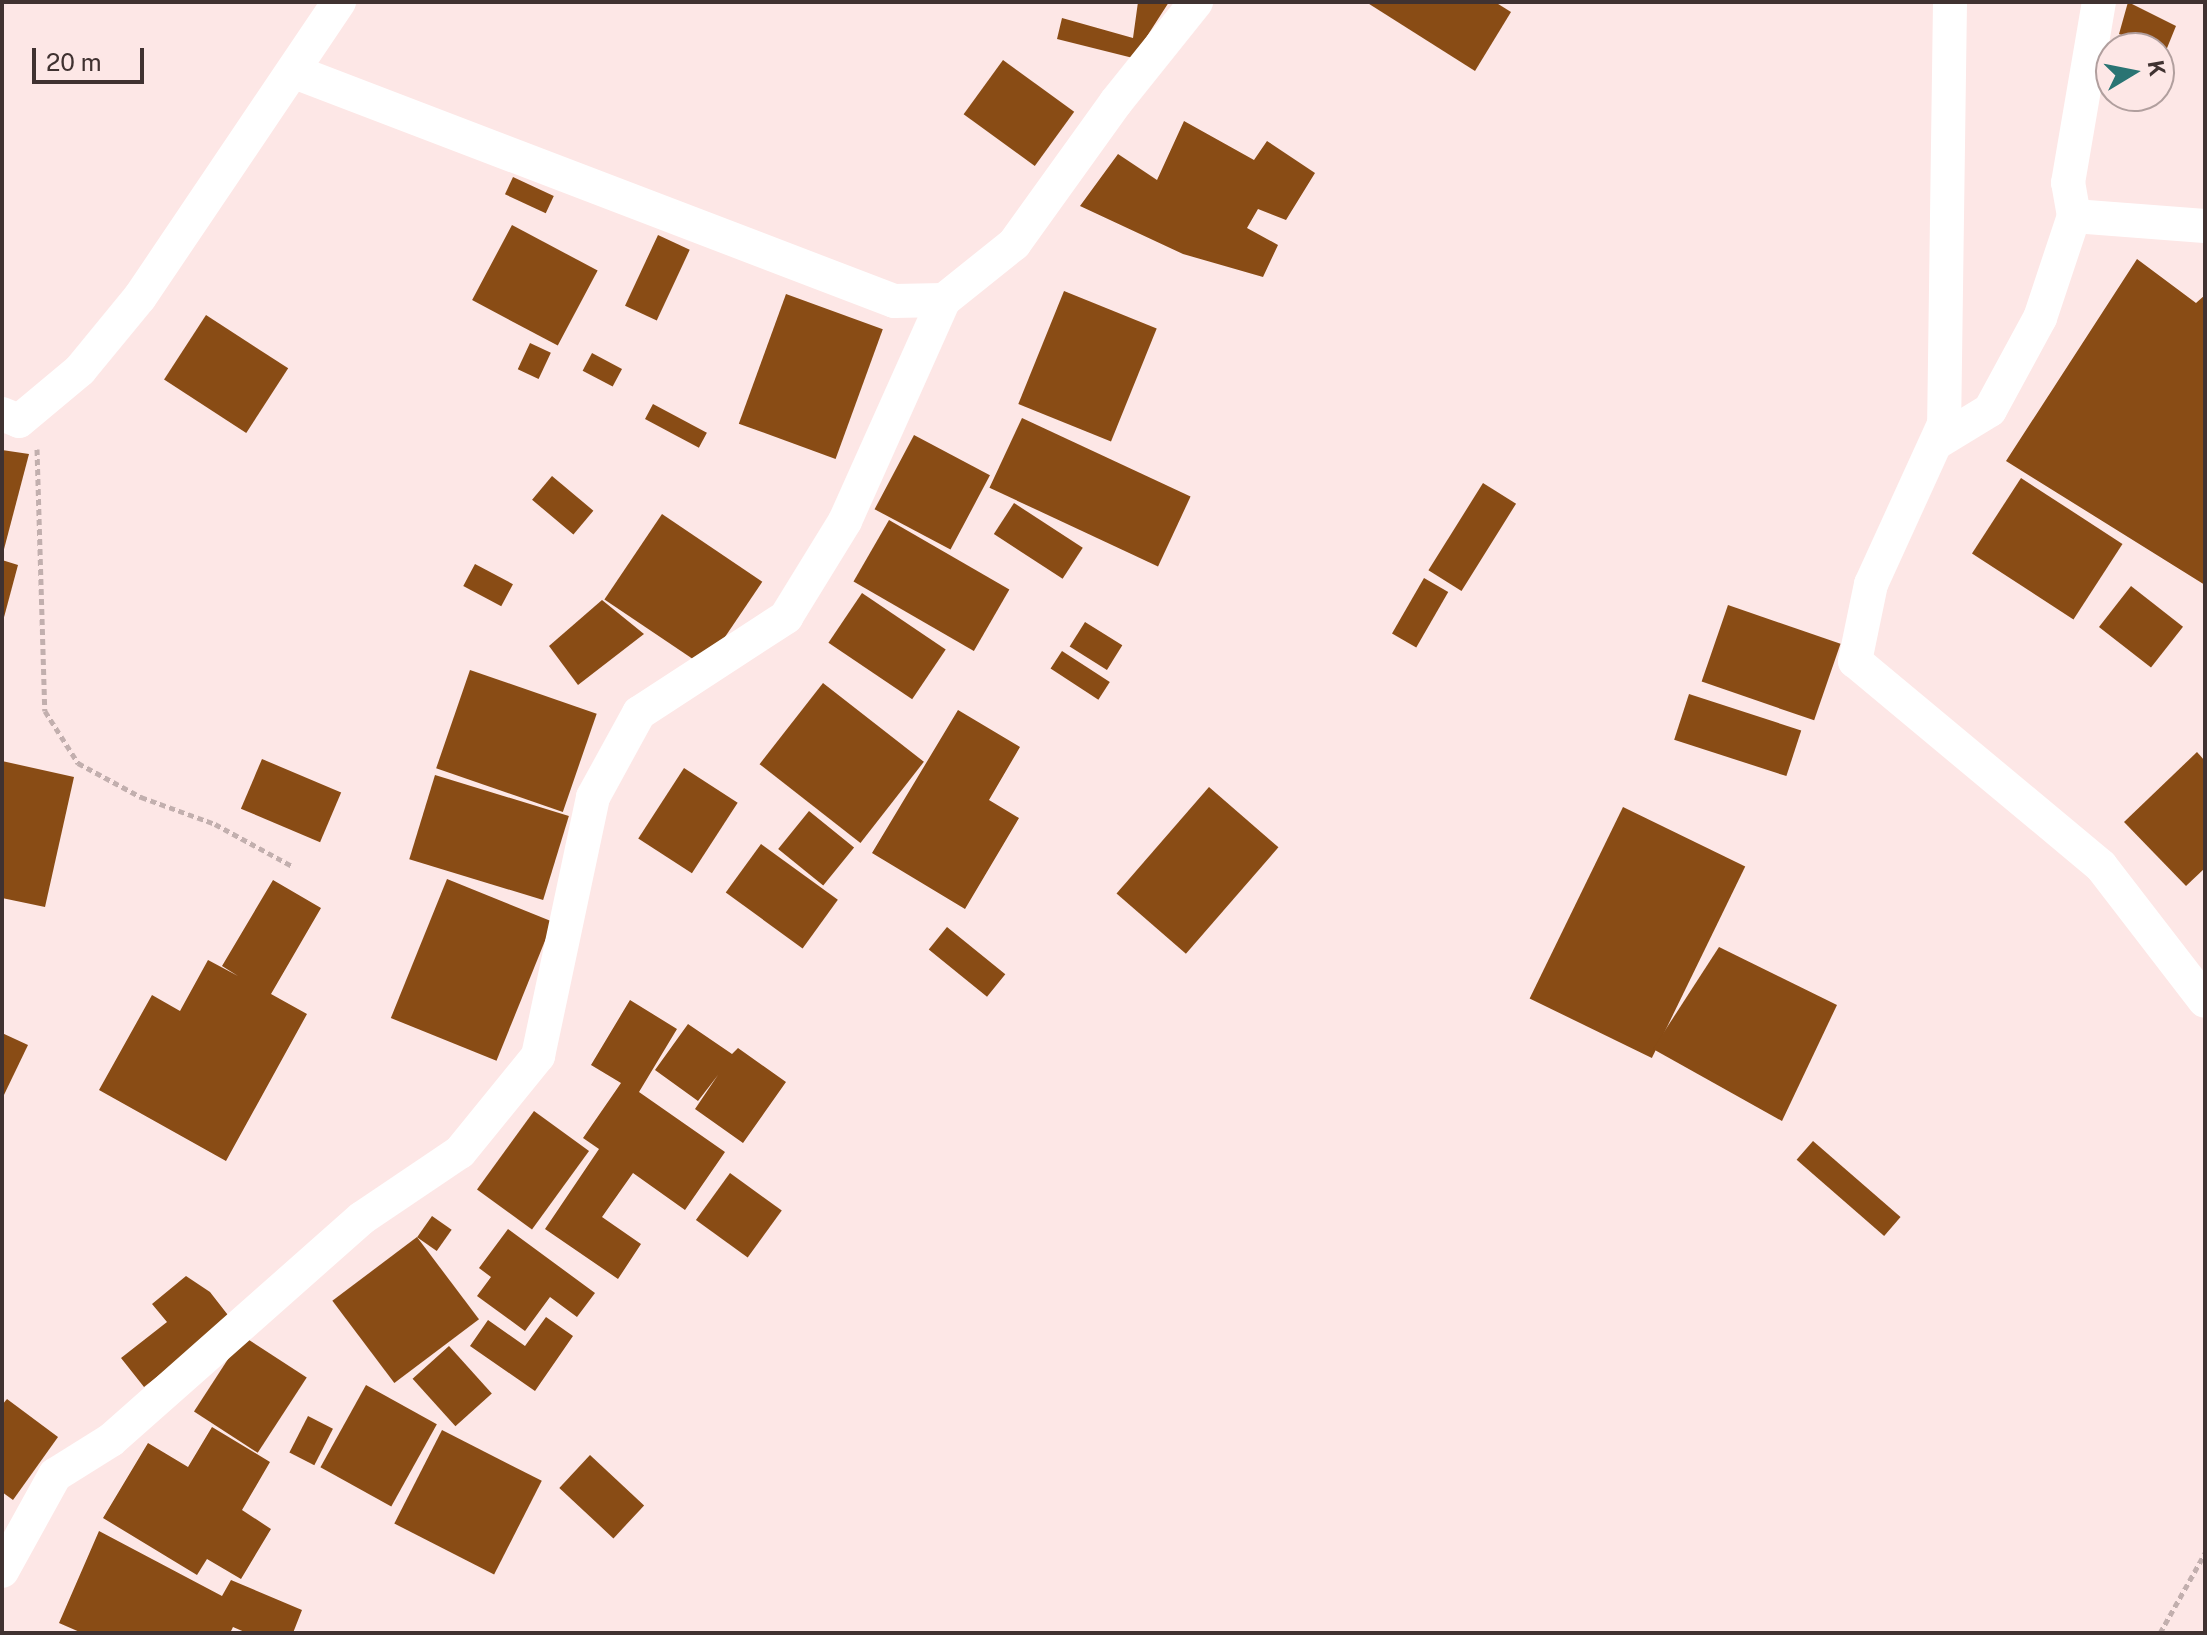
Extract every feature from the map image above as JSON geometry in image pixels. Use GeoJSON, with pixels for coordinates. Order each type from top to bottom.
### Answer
{"type":"FeatureCollection","features":[{"type":"Feature","properties":{"kind":"street"},"geometry":{"type":"LineString","coordinates":[[2,414],[19,421],[80,370],[140,297],[295,72],[339,2]]}},
{"type":"Feature","properties":{"kind":"street"},"geometry":{"type":"LineString","coordinates":[[2,1571],[55,1475],[111,1440],[362,1218],[460,1152],[538,1056],[593,797],[639,713],[786,617],[845,521],[944,300],[1014,244],[1116,102],[1196,2]]}},
{"type":"Feature","properties":{"kind":"street"},"geometry":{"type":"LineString","coordinates":[[1950,2],[1944,424],[1871,584],[1855,661],[2101,866],[2205,1001]]}},
{"type":"Feature","properties":{"kind":"street"},"geometry":{"type":"LineString","coordinates":[[1936,443],[1990,410],[2040,318],[2074,216],[2068,183],[2099,2]]}},
{"type":"Feature","properties":{"kind":"street"},"geometry":{"type":"LineString","coordinates":[[295,72],[894,301],[944,300]]}},
{"type":"Feature","properties":{"kind":"street"},"geometry":{"type":"LineString","coordinates":[[2074,216],[2205,226]]}},
{"type":"Feature","properties":{"kind":"path"},"geometry":{"type":"LineString","coordinates":[[37,438],[45,711],[78,763],[141,797],[215,824],[292,866]]}},
{"type":"Feature","properties":{"kind":"path"},"geometry":{"type":"LineString","coordinates":[[2160,1633],[2205,1553]]}},
{"type":"Feature","properties":{"kind":"building"},"geometry":{"type":"Polygon","coordinates":[[[1138,2],[1169,2],[1133,58],[1057,39],[1062,18],[1133,38],[1138,2]]]}},
{"type":"Feature","properties":{"kind":"building"},"geometry":{"type":"Polygon","coordinates":[[[1366,2],[1495,2],[1511,12],[1475,71],[1366,2]]]}},
{"type":"Feature","properties":{"kind":"building"},"geometry":{"type":"Polygon","coordinates":[[[2128,2],[2176,26],[2174,32],[2120,32],[2128,2]]]}},
{"type":"Feature","properties":{"kind":"building"},"geometry":{"type":"Polygon","coordinates":[[[1003,60],[1074,112],[1035,166],[964,114],[1003,60]]]}},
{"type":"Feature","properties":{"kind":"building"},"geometry":{"type":"Polygon","coordinates":[[[1184,121],[1254,160],[1267,141],[1315,173],[1286,220],[1258,209],[1247,228],[1278,245],[1263,277],[1183,254],[1080,206],[1118,154],[1157,180],[1184,121]]]}},
{"type":"Feature","properties":{"kind":"building"},"geometry":{"type":"Polygon","coordinates":[[[513,177],[554,196],[546,213],[505,194],[513,177]]]}},
{"type":"Feature","properties":{"kind":"building"},"geometry":{"type":"Polygon","coordinates":[[[512,225],[598,271],[558,346],[472,300],[512,225]]]}},
{"type":"Feature","properties":{"kind":"building"},"geometry":{"type":"Polygon","coordinates":[[[658,235],[690,250],[657,320],[625,306],[658,235]]]}},
{"type":"Feature","properties":{"kind":"building"},"geometry":{"type":"Polygon","coordinates":[[[2137,259],[2196,303],[2205,295],[2205,585],[2006,461],[2137,259]]]}},
{"type":"Feature","properties":{"kind":"building"},"geometry":{"type":"Polygon","coordinates":[[[1064,291],[1157,328],[1111,442],[1018,404],[1064,291]]]}},
{"type":"Feature","properties":{"kind":"building"},"geometry":{"type":"Polygon","coordinates":[[[786,294],[883,329],[836,459],[739,424],[786,294]]]}},
{"type":"Feature","properties":{"kind":"building"},"geometry":{"type":"Polygon","coordinates":[[[206,315],[288,368],[246,433],[164,380],[206,315]]]}},
{"type":"Feature","properties":{"kind":"building"},"geometry":{"type":"Polygon","coordinates":[[[530,343],[551,353],[539,379],[518,369],[530,343]]]}},
{"type":"Feature","properties":{"kind":"building"},"geometry":{"type":"Polygon","coordinates":[[[592,353],[622,369],[613,387],[583,371],[592,353]]]}},
{"type":"Feature","properties":{"kind":"building"},"geometry":{"type":"Polygon","coordinates":[[[653,404],[707,433],[699,448],[645,419],[653,404]]]}},
{"type":"Feature","properties":{"kind":"building"},"geometry":{"type":"Polygon","coordinates":[[[1022,418],[1191,497],[1158,566],[989,488],[1022,418]]]}},
{"type":"Feature","properties":{"kind":"building"},"geometry":{"type":"Polygon","coordinates":[[[914,435],[990,475],[950,550],[875,509],[914,435]]]}},
{"type":"Feature","properties":{"kind":"building"},"geometry":{"type":"Polygon","coordinates":[[[2,450],[29,454],[3,553],[2,553],[2,450]]]}},
{"type":"Feature","properties":{"kind":"building"},"geometry":{"type":"Polygon","coordinates":[[[552,476],[593,511],[573,534],[532,500],[552,476]]]}},
{"type":"Feature","properties":{"kind":"building"},"geometry":{"type":"Polygon","coordinates":[[[2021,478],[2122,544],[2073,619],[1972,553],[2021,478]]]}},
{"type":"Feature","properties":{"kind":"building"},"geometry":{"type":"Polygon","coordinates":[[[1483,483],[1516,504],[1461,591],[1428,570],[1483,483]]]}},
{"type":"Feature","properties":{"kind":"building"},"geometry":{"type":"Polygon","coordinates":[[[1014,503],[1083,548],[1063,579],[994,534],[1014,503]]]}},
{"type":"Feature","properties":{"kind":"building"},"geometry":{"type":"Polygon","coordinates":[[[662,514],[762,582],[705,667],[604,599],[662,514]]]}},
{"type":"Feature","properties":{"kind":"building"},"geometry":{"type":"Polygon","coordinates":[[[889,520],[1009,590],[974,651],[854,581],[889,520]]]}},
{"type":"Feature","properties":{"kind":"building"},"geometry":{"type":"Polygon","coordinates":[[[2,560],[18,565],[3,621],[2,621],[2,560]]]}},
{"type":"Feature","properties":{"kind":"building"},"geometry":{"type":"Polygon","coordinates":[[[475,564],[513,584],[501,606],[463,586],[475,564]]]}},
{"type":"Feature","properties":{"kind":"building"},"geometry":{"type":"Polygon","coordinates":[[[1424,578],[1448,592],[1416,647],[1392,633],[1424,578]]]}},
{"type":"Feature","properties":{"kind":"building"},"geometry":{"type":"Polygon","coordinates":[[[2131,586],[2183,627],[2151,668],[2099,627],[2131,586]]]}},
{"type":"Feature","properties":{"kind":"building"},"geometry":{"type":"Polygon","coordinates":[[[862,593],[946,649],[912,699],[828,643],[862,593]]]}},
{"type":"Feature","properties":{"kind":"building"},"geometry":{"type":"Polygon","coordinates":[[[602,600],[644,634],[578,685],[549,646],[602,600]]]}},
{"type":"Feature","properties":{"kind":"building"},"geometry":{"type":"Polygon","coordinates":[[[1728,605],[1841,644],[1814,720],[1702,682],[1728,605]]]}},
{"type":"Feature","properties":{"kind":"building"},"geometry":{"type":"Polygon","coordinates":[[[1085,622],[1122,645],[1107,670],[1070,647],[1085,622]]]}},
{"type":"Feature","properties":{"kind":"building"},"geometry":{"type":"Polygon","coordinates":[[[1062,651],[1110,682],[1098,700],[1051,669],[1062,651]]]}},
{"type":"Feature","properties":{"kind":"building"},"geometry":{"type":"Polygon","coordinates":[[[470,670],[597,714],[563,812],[436,768],[470,670]]]}},
{"type":"Feature","properties":{"kind":"building"},"geometry":{"type":"Polygon","coordinates":[[[823,683],[924,762],[860,843],[760,764],[823,683]]]}},
{"type":"Feature","properties":{"kind":"building"},"geometry":{"type":"Polygon","coordinates":[[[1689,694],[1801,730],[1786,776],[1674,740],[1689,694]]]}},
{"type":"Feature","properties":{"kind":"building"},"geometry":{"type":"Polygon","coordinates":[[[958,710],[1020,747],[989,800],[1019,818],[965,909],[872,853],[958,710]]]}},
{"type":"Feature","properties":{"kind":"building"},"geometry":{"type":"Polygon","coordinates":[[[2197,752],[2205,761],[2205,868],[2186,886],[2124,822],[2197,752]]]}},
{"type":"Feature","properties":{"kind":"building"},"geometry":{"type":"Polygon","coordinates":[[[262,759],[341,793],[320,842],[241,809],[262,759]]]}},
{"type":"Feature","properties":{"kind":"building"},"geometry":{"type":"Polygon","coordinates":[[[2,761],[74,777],[45,907],[2,898],[2,761]]]}},
{"type":"Feature","properties":{"kind":"building"},"geometry":{"type":"Polygon","coordinates":[[[684,768],[738,803],[692,873],[638,838],[684,768]]]}},
{"type":"Feature","properties":{"kind":"building"},"geometry":{"type":"Polygon","coordinates":[[[435,775],[569,816],[543,900],[409,859],[435,775]]]}},
{"type":"Feature","properties":{"kind":"building"},"geometry":{"type":"Polygon","coordinates":[[[1209,787],[1278,847],[1186,954],[1116,893],[1209,787]]]}},
{"type":"Feature","properties":{"kind":"building"},"geometry":{"type":"Polygon","coordinates":[[[1623,807],[1745,867],[1652,1058],[1530,998],[1623,807]]]}},
{"type":"Feature","properties":{"kind":"building"},"geometry":{"type":"Polygon","coordinates":[[[809,811],[854,848],[823,886],[778,849],[809,811]]]}},
{"type":"Feature","properties":{"kind":"building"},"geometry":{"type":"Polygon","coordinates":[[[761,844],[838,900],[803,948],[726,893],[761,844]]]}},
{"type":"Feature","properties":{"kind":"building"},"geometry":{"type":"Polygon","coordinates":[[[447,879],[553,922],[497,1061],[391,1018],[447,879]]]}},
{"type":"Feature","properties":{"kind":"building"},"geometry":{"type":"Polygon","coordinates":[[[273,880],[321,908],[271,994],[307,1014],[226,1161],[99,1090],[152,995],[180,1011],[208,960],[238,976],[222,966],[273,880]]]}},
{"type":"Feature","properties":{"kind":"building"},"geometry":{"type":"Polygon","coordinates":[[[947,927],[1005,974],[987,997],[929,950],[947,927]]]}},
{"type":"Feature","properties":{"kind":"building"},"geometry":{"type":"Polygon","coordinates":[[[1719,947],[1837,1005],[1782,1121],[1653,1049],[1719,947]]]}},
{"type":"Feature","properties":{"kind":"building"},"geometry":{"type":"Polygon","coordinates":[[[630,1000],[677,1029],[639,1092],[725,1152],[685,1210],[633,1173],[602,1217],[641,1244],[618,1279],[545,1229],[599,1149],[583,1138],[621,1083],[591,1065],[630,1000]]]}},
{"type":"Feature","properties":{"kind":"building"},"geometry":{"type":"Polygon","coordinates":[[[688,1024],[732,1054],[738,1048],[786,1082],[743,1143],[695,1109],[718,1075],[698,1101],[655,1070],[688,1024]]]}},
{"type":"Feature","properties":{"kind":"building"},"geometry":{"type":"Polygon","coordinates":[[[2,1033],[28,1045],[2,1099],[2,1033]]]}},
{"type":"Feature","properties":{"kind":"building"},"geometry":{"type":"Polygon","coordinates":[[[534,1111],[589,1151],[532,1229],[477,1189],[534,1111]]]}},
{"type":"Feature","properties":{"kind":"building"},"geometry":{"type":"Polygon","coordinates":[[[1813,1141],[1901,1217],[1884,1236],[1797,1160],[1813,1141]]]}},
{"type":"Feature","properties":{"kind":"building"},"geometry":{"type":"Polygon","coordinates":[[[730,1173],[782,1211],[748,1258],[696,1220],[730,1173]]]}},
{"type":"Feature","properties":{"kind":"building"},"geometry":{"type":"Polygon","coordinates":[[[432,1216],[452,1230],[437,1251],[417,1237],[432,1216]]]}},
{"type":"Feature","properties":{"kind":"building"},"geometry":{"type":"Polygon","coordinates":[[[508,1229],[595,1293],[577,1317],[550,1297],[525,1331],[477,1296],[491,1277],[479,1268],[508,1229]]]}},
{"type":"Feature","properties":{"kind":"building"},"geometry":{"type":"Polygon","coordinates":[[[417,1237],[479,1319],[394,1383],[332,1301],[417,1237]]]}},
{"type":"Feature","properties":{"kind":"building"},"geometry":{"type":"Polygon","coordinates":[[[186,1276],[210,1292],[231,1319],[144,1387],[121,1358],[167,1322],[152,1304],[186,1276]]]}},
{"type":"Feature","properties":{"kind":"building"},"geometry":{"type":"Polygon","coordinates":[[[546,1317],[573,1336],[535,1391],[470,1346],[488,1320],[525,1346],[546,1317]]]}},
{"type":"Feature","properties":{"kind":"building"},"geometry":{"type":"Polygon","coordinates":[[[243,1336],[307,1377],[258,1453],[194,1411],[243,1336]]]}},
{"type":"Feature","properties":{"kind":"building"},"geometry":{"type":"Polygon","coordinates":[[[449,1346],[492,1394],[455,1426],[413,1379],[449,1346]]]}},
{"type":"Feature","properties":{"kind":"building"},"geometry":{"type":"Polygon","coordinates":[[[366,1385],[437,1424],[391,1506],[320,1467],[366,1385]]]}},
{"type":"Feature","properties":{"kind":"building"},"geometry":{"type":"Polygon","coordinates":[[[7,1399],[58,1437],[13,1500],[2,1492],[2,1405],[7,1399]]]}},
{"type":"Feature","properties":{"kind":"building"},"geometry":{"type":"Polygon","coordinates":[[[308,1416],[333,1429],[314,1465],[289,1453],[308,1416]]]}},
{"type":"Feature","properties":{"kind":"building"},"geometry":{"type":"Polygon","coordinates":[[[212,1427],[270,1462],[242,1510],[271,1529],[241,1579],[207,1559],[197,1575],[103,1518],[148,1443],[188,1467],[212,1427]]]}},
{"type":"Feature","properties":{"kind":"building"},"geometry":{"type":"Polygon","coordinates":[[[442,1430],[542,1481],[494,1574],[394,1524],[442,1430]]]}},
{"type":"Feature","properties":{"kind":"building"},"geometry":{"type":"Polygon","coordinates":[[[590,1455],[644,1505],[613,1538],[559,1488],[590,1455]]]}},
{"type":"Feature","properties":{"kind":"building"},"geometry":{"type":"Polygon","coordinates":[[[99,1531],[222,1596],[231,1580],[302,1610],[293,1633],[247,1633],[233,1627],[230,1633],[82,1633],[59,1623],[99,1531]]]}}]}
